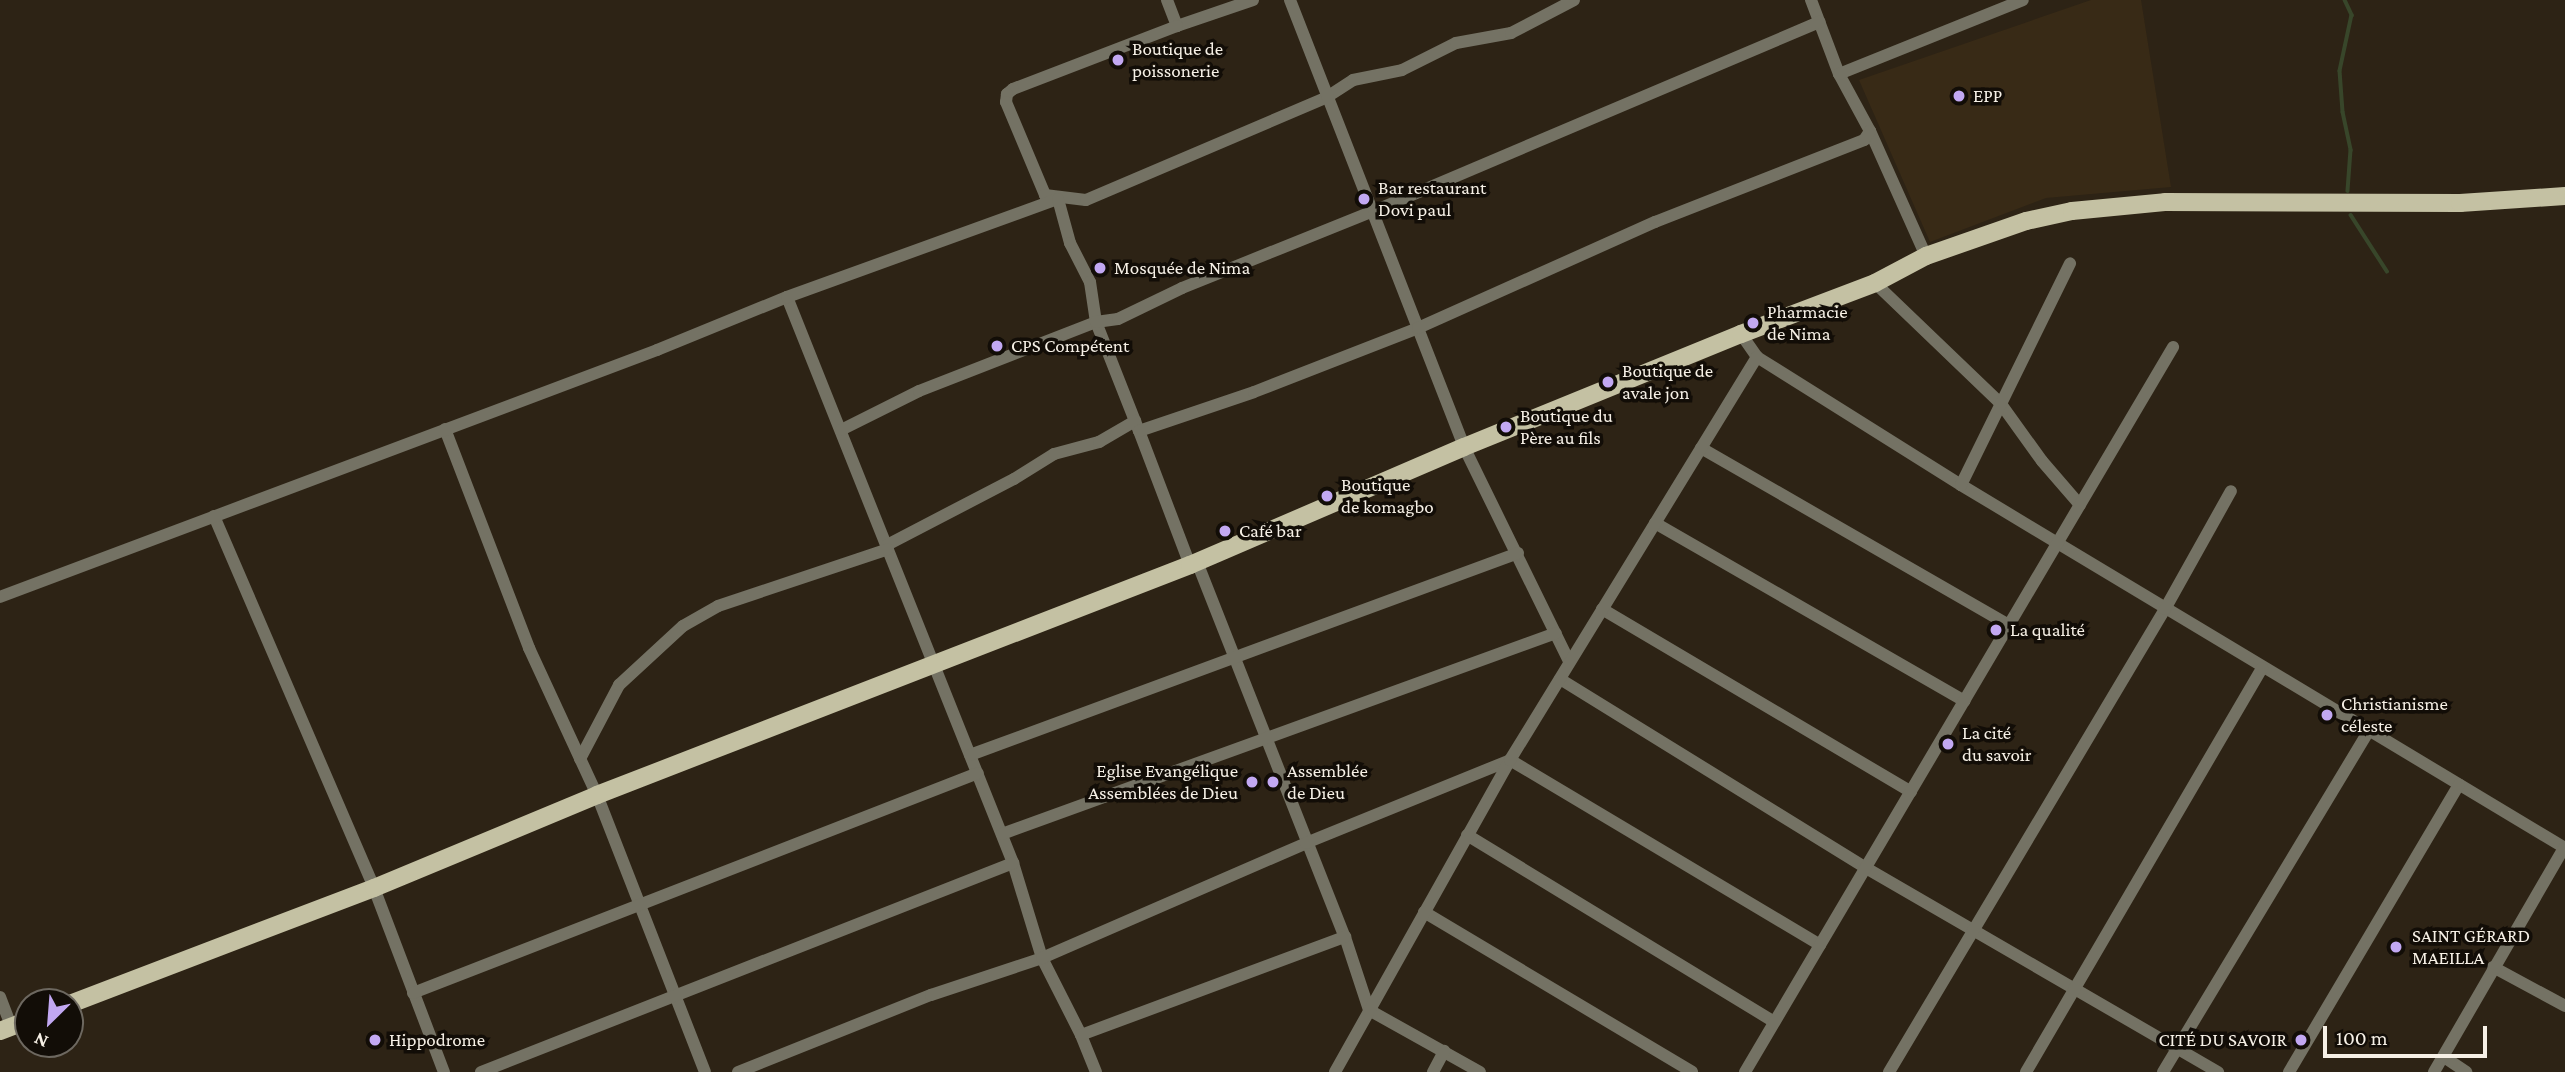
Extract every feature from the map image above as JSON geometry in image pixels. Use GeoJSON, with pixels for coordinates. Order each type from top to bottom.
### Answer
{"type":"FeatureCollection","features":[{"type":"Feature","properties":{"kind":"main road"},"geometry":{"type":"LineString","coordinates":[[84,999],[374,888],[597,795],[1193,563],[1464,447],[1741,334],[1875,283],[1926,256],[2046,216],[2165,202],[2460,203],[2565,197]]}},
{"type":"Feature","properties":{"kind":"street"},"geometry":{"type":"LineString","coordinates":[[1167,0],[1177,26]]}},
{"type":"Feature","properties":{"kind":"street"},"geometry":{"type":"LineString","coordinates":[[1253,0],[1177,26],[1013,89],[1007,94],[1006,102],[1045,195],[1058,199],[1086,200],[1327,96],[1353,80],[1402,70],[1456,43],[1511,33],[1574,0]]}},
{"type":"Feature","properties":{"kind":"street"},"geometry":{"type":"LineString","coordinates":[[1290,0],[1464,447],[1518,552],[1569,661]]}},
{"type":"Feature","properties":{"kind":"street"},"geometry":{"type":"LineString","coordinates":[[1811,0],[1839,74],[1870,131],[1926,256]]}},
{"type":"Feature","properties":{"kind":"street"},"geometry":{"type":"LineString","coordinates":[[1839,74],[2023,0]]}},
{"type":"Feature","properties":{"kind":"street"},"geometry":{"type":"LineString","coordinates":[[841,430],[941,382],[1096,322],[1118,319],[1195,283],[1374,211],[1820,22]]}},
{"type":"Feature","properties":{"kind":"street"},"geometry":{"type":"LineString","coordinates":[[580,759],[618,685],[683,626],[718,606],[888,547],[1014,480],[1054,454],[1099,442],[1137,426],[1254,392],[1418,328],[1655,222],[1864,139],[1870,131]]}},
{"type":"Feature","properties":{"kind":"street"},"geometry":{"type":"LineString","coordinates":[[0,597],[787,297],[1058,199]]}},
{"type":"Feature","properties":{"kind":"street"},"geometry":{"type":"LineString","coordinates":[[1058,199],[1070,243],[1090,282],[1096,322],[1103,341],[1193,563],[1235,657],[1345,937],[1369,1010],[1480,1072]]}},
{"type":"Feature","properties":{"kind":"street"},"geometry":{"type":"LineString","coordinates":[[1961,485],[2070,263]]}},
{"type":"Feature","properties":{"kind":"street"},"geometry":{"type":"LineString","coordinates":[[1875,283],[2001,404],[2042,461],[2080,505]]}},
{"type":"Feature","properties":{"kind":"street"},"geometry":{"type":"LineString","coordinates":[[787,297],[1002,834],[1042,958],[1081,1035],[1096,1072]]}},
{"type":"Feature","properties":{"kind":"street"},"geometry":{"type":"LineString","coordinates":[[1103,341],[1118,319]]}},
{"type":"Feature","properties":{"kind":"street"},"geometry":{"type":"LineString","coordinates":[[1741,334],[1757,357],[1961,485],[2564,848],[2434,1072]]}},
{"type":"Feature","properties":{"kind":"street"},"geometry":{"type":"LineString","coordinates":[[1745,1072],[2173,347]]}},
{"type":"Feature","properties":{"kind":"street"},"geometry":{"type":"LineString","coordinates":[[1335,1072],[1510,760],[1757,357]]}},
{"type":"Feature","properties":{"kind":"street"},"geometry":{"type":"LineString","coordinates":[[445,429],[529,648],[597,795],[705,1072]]}},
{"type":"Feature","properties":{"kind":"street"},"geometry":{"type":"LineString","coordinates":[[1701,447],[2009,625]]}},
{"type":"Feature","properties":{"kind":"street"},"geometry":{"type":"LineString","coordinates":[[1889,1072],[2165,609],[2231,491]]}},
{"type":"Feature","properties":{"kind":"street"},"geometry":{"type":"LineString","coordinates":[[214,516],[374,888],[444,1072]]}},
{"type":"Feature","properties":{"kind":"street"},"geometry":{"type":"LineString","coordinates":[[1655,523],[1964,701]]}},
{"type":"Feature","properties":{"kind":"street"},"geometry":{"type":"LineString","coordinates":[[970,755],[1518,552]]}},
{"type":"Feature","properties":{"kind":"street"},"geometry":{"type":"LineString","coordinates":[[1602,609],[1911,792]]}},
{"type":"Feature","properties":{"kind":"street"},"geometry":{"type":"LineString","coordinates":[[1002,834],[1556,634]]}},
{"type":"Feature","properties":{"kind":"street"},"geometry":{"type":"LineString","coordinates":[[2026,1072],[2262,668]]}},
{"type":"Feature","properties":{"kind":"street"},"geometry":{"type":"LineString","coordinates":[[1560,679],[1866,868],[2218,1072]]}},
{"type":"Feature","properties":{"kind":"street"},"geometry":{"type":"LineString","coordinates":[[2164,1072],[2369,731]]}},
{"type":"Feature","properties":{"kind":"street"},"geometry":{"type":"LineString","coordinates":[[738,1072],[931,995],[1042,958],[1306,843],[1510,760]]}},
{"type":"Feature","properties":{"kind":"street"},"geometry":{"type":"LineString","coordinates":[[1510,760],[1820,946]]}},
{"type":"Feature","properties":{"kind":"street"},"geometry":{"type":"LineString","coordinates":[[413,993],[978,773]]}},
{"type":"Feature","properties":{"kind":"street"},"geometry":{"type":"LineString","coordinates":[[2289,1072],[2459,785]]}},
{"type":"Feature","properties":{"kind":"street"},"geometry":{"type":"LineString","coordinates":[[1468,835],[1774,1022]]}},
{"type":"Feature","properties":{"kind":"street"},"geometry":{"type":"LineString","coordinates":[[481,1072],[1013,863]]}},
{"type":"Feature","properties":{"kind":"street"},"geometry":{"type":"LineString","coordinates":[[1424,912],[1692,1072]]}},
{"type":"Feature","properties":{"kind":"street"},"geometry":{"type":"LineString","coordinates":[[1081,1035],[1345,937]]}},
{"type":"Feature","properties":{"kind":"street"},"geometry":{"type":"LineString","coordinates":[[2493,967],[2565,1006]]}},
{"type":"Feature","properties":{"kind":"street"},"geometry":{"type":"LineString","coordinates":[[0,997],[13,1026]]}},
{"type":"Feature","properties":{"kind":"street"},"geometry":{"type":"LineString","coordinates":[[1433,1072],[1444,1051]]}},
{"type":"Feature","properties":{"kind":"street"},"geometry":{"type":"LineString","coordinates":[[2444,1057],[2466,1072]]}},
{"type":"Feature","properties":{"kind":"shaded area"},"geometry":{"type":"Polygon","coordinates":[[[2091,0],[2141,0],[2171,187],[2046,198],[1930,242],[1859,80],[2091,0]]]}},
{"type":"Feature","properties":{"kind":"waterway"},"geometry":{"type":"LineString","coordinates":[[2345,0],[2352,15],[2340,71],[2343,112],[2351,150],[2348,191]]}},
{"type":"Feature","properties":{"kind":"waterway"},"geometry":{"type":"LineString","coordinates":[[2351,215],[2387,271]]}},
{"type":"Feature","properties":{"kind":"place","name":"Boutique de poissonerie"},"geometry":{"type":"Point","coordinates":[1118,60]}},
{"type":"Feature","properties":{"kind":"place","name":"EPP"},"geometry":{"type":"Point","coordinates":[1959,96]}},
{"type":"Feature","properties":{"kind":"place","name":"Bar restaurant Dovi paul"},"geometry":{"type":"Point","coordinates":[1364,199]}},
{"type":"Feature","properties":{"kind":"place","name":"Mosquée de Nima"},"geometry":{"type":"Point","coordinates":[1100,268]}},
{"type":"Feature","properties":{"kind":"place","name":"Pharmacie de Nima"},"geometry":{"type":"Point","coordinates":[1753,323]}},
{"type":"Feature","properties":{"kind":"place","name":"CPS Compétent"},"geometry":{"type":"Point","coordinates":[997,346]}},
{"type":"Feature","properties":{"kind":"place","name":"Boutique de avale jon"},"geometry":{"type":"Point","coordinates":[1608,382]}},
{"type":"Feature","properties":{"kind":"place","name":"Boutique du Père au fils"},"geometry":{"type":"Point","coordinates":[1506,427]}},
{"type":"Feature","properties":{"kind":"place","name":"Boutique de komagbo"},"geometry":{"type":"Point","coordinates":[1327,496]}},
{"type":"Feature","properties":{"kind":"place","name":"Café bar"},"geometry":{"type":"Point","coordinates":[1225,531]}},
{"type":"Feature","properties":{"kind":"place","name":"La qualité"},"geometry":{"type":"Point","coordinates":[1996,630]}},
{"type":"Feature","properties":{"kind":"place","name":"Christianisme céleste"},"geometry":{"type":"Point","coordinates":[2327,715]}},
{"type":"Feature","properties":{"kind":"place","name":"La cité du savoir"},"geometry":{"type":"Point","coordinates":[1948,744]}},
{"type":"Feature","properties":{"kind":"place","name":"Eglise Evangélique Assemblées de Dieu"},"geometry":{"type":"Point","coordinates":[1252,782]}},
{"type":"Feature","properties":{"kind":"place","name":"Assemblée de Dieu"},"geometry":{"type":"Point","coordinates":[1273,782]}},
{"type":"Feature","properties":{"kind":"place","name":"SAINT GÉRARD MAEILLA"},"geometry":{"type":"Point","coordinates":[2396,947]}},
{"type":"Feature","properties":{"kind":"place","name":"Hippodrome"},"geometry":{"type":"Point","coordinates":[375,1040]}},
{"type":"Feature","properties":{"kind":"place","name":"CITÉ DU SAVOIR"},"geometry":{"type":"Point","coordinates":[2301,1040]}}]}
